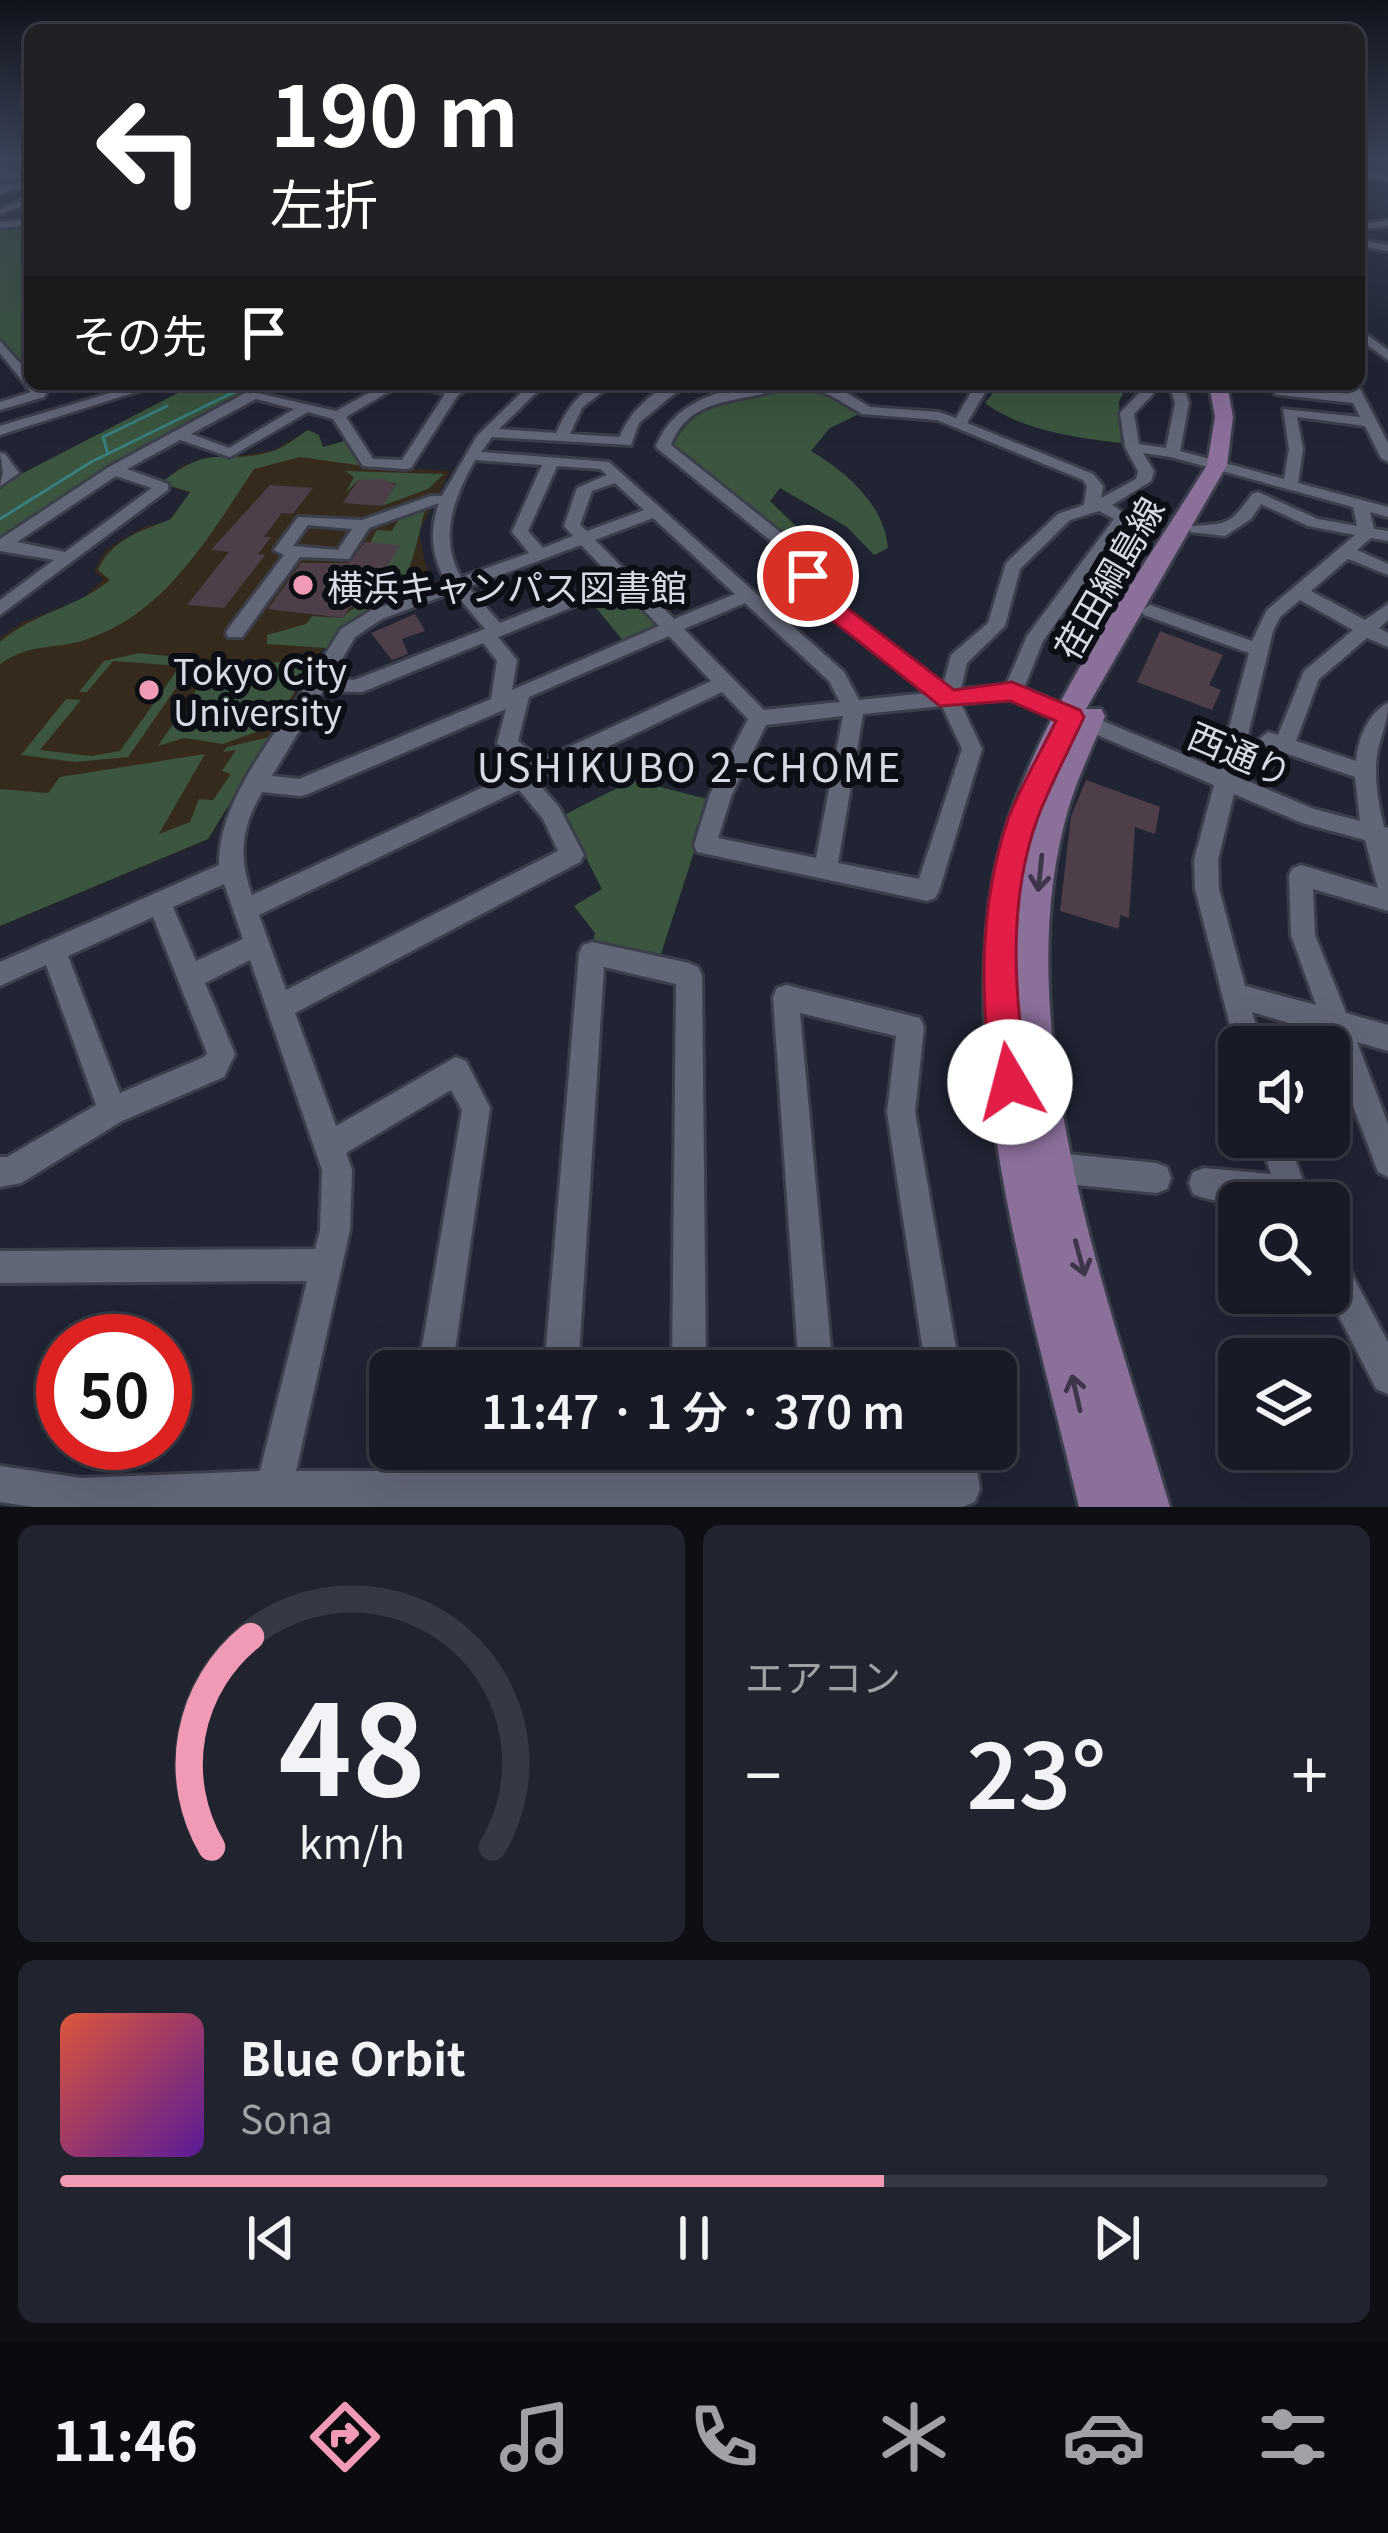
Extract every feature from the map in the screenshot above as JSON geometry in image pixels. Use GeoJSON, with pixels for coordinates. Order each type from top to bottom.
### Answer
{"type":"FeatureCollection","features":[{"type":"Feature","properties":{"kind":"main road","name":"荏田綱島線"},"geometry":{"type":"LineString","coordinates":[[1103,1507],[1029,1190],[998,997],[1005,898],[1022,820],[1224,467],[1219,390]]}},
{"type":"Feature","properties":{"kind":"main road","name":"荏田綱島線"},"geometry":{"type":"LineString","coordinates":[[1146,1507],[1057,1168],[1040,1073],[1035,923],[1056,791],[1080,720],[1196,529],[1224,467],[1238,420],[1230,390]]}},
{"type":"Feature","properties":{"kind":"street"},"geometry":{"type":"LineString","coordinates":[[0,345],[24,374]]}},
{"type":"Feature","properties":{"kind":"street"},"geometry":{"type":"LineString","coordinates":[[0,406],[39,394],[36,390]]}},
{"type":"Feature","properties":{"kind":"street"},"geometry":{"type":"LineString","coordinates":[[0,429],[121,390]]}},
{"type":"Feature","properties":{"kind":"street"},"geometry":{"type":"LineString","coordinates":[[0,429],[133,390]]}},
{"type":"Feature","properties":{"kind":"street"},"geometry":{"type":"LineString","coordinates":[[338,416],[384,390]]}},
{"type":"Feature","properties":{"kind":"street"},"geometry":{"type":"LineString","coordinates":[[1,545],[114,470],[258,393],[338,416],[368,463],[406,465],[459,390]]}},
{"type":"Feature","properties":{"kind":"street"},"geometry":{"type":"LineString","coordinates":[[530,390],[502,410],[438,522],[446,566],[497,631],[624,580]]}},
{"type":"Feature","properties":{"kind":"street"},"geometry":{"type":"LineString","coordinates":[[560,439],[575,406],[597,390]]}},
{"type":"Feature","properties":{"kind":"street"},"geometry":{"type":"LineString","coordinates":[[626,442],[632,421],[666,390]]}},
{"type":"Feature","properties":{"kind":"street"},"geometry":{"type":"LineString","coordinates":[[665,451],[670,429],[722,394],[747,390]]}},
{"type":"Feature","properties":{"kind":"street"},"geometry":{"type":"LineString","coordinates":[[827,390],[867,411],[960,423],[983,438],[1088,478],[1095,486],[1097,506]]}},
{"type":"Feature","properties":{"kind":"street"},"geometry":{"type":"LineString","coordinates":[[960,423],[979,390]]}},
{"type":"Feature","properties":{"kind":"street"},"geometry":{"type":"LineString","coordinates":[[949,700],[958,660],[996,626],[1012,567],[1064,517],[1097,506],[1146,476],[1132,447],[1127,413],[1146,390]]}},
{"type":"Feature","properties":{"kind":"street"},"geometry":{"type":"LineString","coordinates":[[1172,452],[1182,403],[1178,390]]}},
{"type":"Feature","properties":{"kind":"street"},"geometry":{"type":"LineString","coordinates":[[1280,390],[1363,409]]}},
{"type":"Feature","properties":{"kind":"street"},"geometry":{"type":"LineString","coordinates":[[1353,390],[1388,458]]}},
{"type":"Feature","properties":{"kind":"street"},"geometry":{"type":"LineString","coordinates":[[179,434],[230,453],[305,407]]}},
{"type":"Feature","properties":{"kind":"street"},"geometry":{"type":"LineString","coordinates":[[1289,486],[1296,466],[1296,429],[1288,412],[1388,410]]}},
{"type":"Feature","properties":{"kind":"street"},"geometry":{"type":"LineString","coordinates":[[489,433],[626,442],[687,461],[717,494],[740,504],[783,543],[821,600],[949,700],[972,749],[927,891],[705,844],[721,794],[759,718]]}},
{"type":"Feature","properties":{"kind":"street"},"geometry":{"type":"LineString","coordinates":[[1132,447],[1172,452],[1388,512]]}},
{"type":"Feature","properties":{"kind":"street"},"geometry":{"type":"LineString","coordinates":[[475,456],[604,465],[837,677],[853,709],[825,870]]}},
{"type":"Feature","properties":{"kind":"street"},"geometry":{"type":"LineString","coordinates":[[0,458],[11,473],[0,481]]}},
{"type":"Feature","properties":{"kind":"street"},"geometry":{"type":"LineString","coordinates":[[540,555],[520,532],[551,462]]}},
{"type":"Feature","properties":{"kind":"street"},"geometry":{"type":"LineString","coordinates":[[0,609],[65,556],[164,487],[114,470]]}},
{"type":"Feature","properties":{"kind":"street"},"geometry":{"type":"LineString","coordinates":[[617,477],[585,488],[572,526],[759,718]]}},
{"type":"Feature","properties":{"kind":"street"},"geometry":{"type":"LineString","coordinates":[[1196,529],[1219,533],[1245,516],[1258,497],[1314,523],[1378,535]]}},
{"type":"Feature","properties":{"kind":"street"},"geometry":{"type":"LineString","coordinates":[[363,525],[344,555],[281,550],[304,520],[363,525],[437,499]]}},
{"type":"Feature","properties":{"kind":"street"},"geometry":{"type":"LineString","coordinates":[[759,718],[1012,691],[1034,640],[1123,518],[1097,506]]}},
{"type":"Feature","properties":{"kind":"street"},"geometry":{"type":"LineString","coordinates":[[1361,506],[1378,535]]}},
{"type":"Feature","properties":{"kind":"street"},"geometry":{"type":"LineString","coordinates":[[271,1498],[328,1265],[338,1199],[332,1145],[231,870],[233,825],[337,646],[361,623],[655,512]]}},
{"type":"Feature","properties":{"kind":"street"},"geometry":{"type":"LineString","coordinates":[[1242,1026],[1207,889],[1206,860],[1256,649],[1273,614],[1347,552],[1378,535]]}},
{"type":"Feature","properties":{"kind":"street"},"geometry":{"type":"LineString","coordinates":[[1,545],[65,556]]}},
{"type":"Feature","properties":{"kind":"street"},"geometry":{"type":"LineString","coordinates":[[235,633],[295,552]]}},
{"type":"Feature","properties":{"kind":"street"},"geometry":{"type":"LineString","coordinates":[[1347,552],[1388,570]]}},
{"type":"Feature","properties":{"kind":"street"},"geometry":{"type":"LineString","coordinates":[[1299,592],[1388,641]]}},
{"type":"Feature","properties":{"kind":"street"},"geometry":{"type":"LineString","coordinates":[[724,683],[539,770],[508,743],[520,693],[747,595]]}},
{"type":"Feature","properties":{"kind":"street"},"geometry":{"type":"LineString","coordinates":[[1364,772],[1277,742],[1311,676],[1388,610]]}},
{"type":"Feature","properties":{"kind":"street"},"geometry":{"type":"LineString","coordinates":[[1150,611],[1256,649]]}},
{"type":"Feature","properties":{"kind":"street"},"geometry":{"type":"LineString","coordinates":[[996,626],[1034,640]]}},
{"type":"Feature","properties":{"kind":"street"},"geometry":{"type":"LineString","coordinates":[[256,782],[300,788],[500,703],[507,660],[485,635],[355,687],[314,683]]}},
{"type":"Feature","properties":{"kind":"street","name":"西通り"},"geometry":{"type":"LineString","coordinates":[[1012,691],[1310,818],[1382,836]]}},
{"type":"Feature","properties":{"kind":"street"},"geometry":{"type":"LineString","coordinates":[[1388,710],[1375,724],[1364,772],[1382,836],[1388,884]]}},
{"type":"Feature","properties":{"kind":"street"},"geometry":{"type":"LineString","coordinates":[[245,910],[522,779],[551,813],[572,855],[281,1006]]}},
{"type":"Feature","properties":{"kind":"street"},"geometry":{"type":"LineString","coordinates":[[0,974],[231,870]]}},
{"type":"Feature","properties":{"kind":"street"},"geometry":{"type":"LineString","coordinates":[[1388,901],[1301,875],[1303,935],[1388,1162]]}},
{"type":"Feature","properties":{"kind":"street"},"geometry":{"type":"LineString","coordinates":[[0,1172],[10,1172],[112,1112],[214,1067],[221,1054],[159,902]]}},
{"type":"Feature","properties":{"kind":"street"},"geometry":{"type":"LineString","coordinates":[[192,976],[258,944]]}},
{"type":"Feature","properties":{"kind":"street"},"geometry":{"type":"LineString","coordinates":[[53,950],[112,1112]]}},
{"type":"Feature","properties":{"kind":"street"},"geometry":{"type":"LineString","coordinates":[[563,1350],[592,953],[689,975],[689,1350]]}},
{"type":"Feature","properties":{"kind":"street"},"geometry":{"type":"LineString","coordinates":[[1234,995],[1388,1038]]}},
{"type":"Feature","properties":{"kind":"street"},"geometry":{"type":"LineString","coordinates":[[814,1350],[786,998],[911,1027],[901,1112],[940,1350]]}},
{"type":"Feature","properties":{"kind":"street"},"geometry":{"type":"LineString","coordinates":[[332,1145],[457,1071],[476,1108],[438,1350]]}},
{"type":"Feature","properties":{"kind":"street"},"geometry":{"type":"LineString","coordinates":[[1057,1168],[1156,1178]]}},
{"type":"Feature","properties":{"kind":"street"},"geometry":{"type":"LineString","coordinates":[[1204,1183],[1218,1185]]}},
{"type":"Feature","properties":{"kind":"street"},"geometry":{"type":"LineString","coordinates":[[0,1267],[328,1265]]}},
{"type":"Feature","properties":{"kind":"street"},"geometry":{"type":"LineString","coordinates":[[1350,1300],[1384,1361]]}},
{"type":"Feature","properties":{"kind":"street"},"geometry":{"type":"LineString","coordinates":[[416,1491],[420,1470]]}},
{"type":"Feature","properties":{"kind":"street"},"geometry":{"type":"LineString","coordinates":[[553,1490],[554,1470]]}},
{"type":"Feature","properties":{"kind":"street"},"geometry":{"type":"LineString","coordinates":[[689,1470],[689,1488]]}},
{"type":"Feature","properties":{"kind":"street"},"geometry":{"type":"LineString","coordinates":[[824,1470],[825,1487]]}},
{"type":"Feature","properties":{"kind":"street"},"geometry":{"type":"LineString","coordinates":[[0,1484],[81,1496],[271,1498],[416,1491],[962,1489],[959,1470]]}},
{"type":"Feature","properties":{"kind":"shaded area","name":"Tokyo City University"},"geometry":{"type":"Polygon","coordinates":[[[308,430],[319,435],[323,447],[344,441],[364,466],[450,471],[419,532],[427,571],[438,585],[359,616],[321,651],[209,839],[0,926],[0,638],[23,622],[81,600],[104,579],[94,571],[106,550],[143,527],[168,522],[190,493],[161,483],[183,465],[275,450],[308,430]]]}},
{"type":"Feature","properties":{"kind":"green space"},"geometry":{"type":"Polygon","coordinates":[[[0,230],[24,230],[24,368],[0,338],[0,230]]]}},
{"type":"Feature","properties":{"kind":"green space"},"geometry":{"type":"Polygon","coordinates":[[[183,390],[253,390],[63,496],[0,543],[0,485],[183,390]]]}},
{"type":"Feature","properties":{"kind":"green space"},"geometry":{"type":"Polygon","coordinates":[[[772,390],[820,390],[837,395],[861,413],[830,428],[811,451],[861,491],[879,517],[888,548],[874,555],[847,527],[780,488],[770,501],[804,534],[789,545],[672,449],[693,419],[744,396],[772,390]]]}},
{"type":"Feature","properties":{"kind":"green space"},"geometry":{"type":"Polygon","coordinates":[[[990,390],[1124,390],[1119,402],[1121,443],[1015,420],[985,403],[990,390]]]}},
{"type":"Feature","properties":{"kind":"green space"},"geometry":{"type":"Polygon","coordinates":[[[308,430],[319,435],[323,447],[344,441],[364,466],[300,457],[254,469],[184,569],[141,610],[88,639],[23,652],[0,664],[0,642],[97,590],[110,580],[98,570],[112,550],[171,519],[190,492],[161,483],[194,462],[273,451],[308,430]]]}},
{"type":"Feature","properties":{"kind":"green space"},"geometry":{"type":"Polygon","coordinates":[[[345,471],[444,474],[428,489],[382,506],[396,483],[358,480],[345,494],[354,477],[345,471]]]}},
{"type":"Feature","properties":{"kind":"green space"},"geometry":{"type":"Polygon","coordinates":[[[425,510],[407,572],[385,603],[339,633],[326,648],[267,644],[267,635],[306,624],[312,616],[343,618],[356,607],[377,530],[392,531],[399,519],[425,510]]]}},
{"type":"Feature","properties":{"kind":"green space"},"geometry":{"type":"Polygon","coordinates":[[[624,587],[658,624],[624,642],[589,599],[624,587]]]}},
{"type":"Feature","properties":{"kind":"green space"},"geometry":{"type":"Polygon","coordinates":[[[139,653],[177,657],[175,662],[183,659],[190,668],[128,757],[75,762],[21,755],[66,699],[81,700],[40,750],[91,756],[120,751],[180,666],[113,661],[87,692],[79,692],[104,661],[139,653]]]}},
{"type":"Feature","properties":{"kind":"green space"},"geometry":{"type":"Polygon","coordinates":[[[249,659],[310,666],[281,714],[259,731],[223,744],[184,738],[158,746],[210,670],[237,663],[229,671],[233,672],[249,659]]]}},
{"type":"Feature","properties":{"kind":"green space"},"geometry":{"type":"Polygon","coordinates":[[[270,737],[208,839],[0,926],[0,789],[48,793],[60,777],[205,754],[159,834],[190,822],[199,799],[213,800],[231,774],[222,771],[236,750],[223,752],[227,747],[270,737]]]}},
{"type":"Feature","properties":{"kind":"green space"},"geometry":{"type":"Polygon","coordinates":[[[633,780],[711,800],[659,960],[593,942],[595,933],[574,906],[602,889],[564,815],[633,780]]]}},
{"type":"Feature","properties":{"kind":"building"},"geometry":{"type":"Polygon","coordinates":[[[383,479],[396,485],[382,506],[343,503],[358,480],[383,479]]]}},
{"type":"Feature","properties":{"kind":"building"},"geometry":{"type":"Polygon","coordinates":[[[270,485],[313,488],[293,514],[282,513],[264,537],[271,537],[258,554],[265,555],[224,608],[187,605],[229,552],[211,550],[270,485]]]}},
{"type":"Feature","properties":{"kind":"building"},"geometry":{"type":"Polygon","coordinates":[[[365,542],[400,545],[368,599],[349,608],[343,618],[268,609],[301,563],[349,563],[365,542]]]}},
{"type":"Feature","properties":{"kind":"building"},"geometry":{"type":"Polygon","coordinates":[[[415,614],[425,631],[402,639],[408,654],[392,660],[371,633],[415,614]]]}},
{"type":"Feature","properties":{"kind":"building"},"geometry":{"type":"Polygon","coordinates":[[[1160,631],[1223,655],[1209,685],[1221,690],[1212,710],[1137,682],[1160,631]]]}},
{"type":"Feature","properties":{"kind":"building"},"geometry":{"type":"Polygon","coordinates":[[[1086,780],[1160,807],[1155,834],[1135,827],[1129,918],[1120,915],[1119,929],[1060,911],[1071,816],[1086,780]]]}},
{"type":"Feature","properties":{"kind":"waterway"},"geometry":{"type":"LineString","coordinates":[[108,454],[234,392]]}},
{"type":"Feature","properties":{"kind":"waterway"},"geometry":{"type":"LineString","coordinates":[[108,454],[103,437],[167,406]]}},
{"type":"Feature","properties":{"kind":"waterway"},"geometry":{"type":"LineString","coordinates":[[0,519],[108,454]]}},
{"type":"Feature","properties":{"kind":"place","name":"横浜キャンパス図書館"},"geometry":{"type":"Point","coordinates":[303,585]}},
{"type":"Feature","properties":{"kind":"place","name":"Tokyo City University"},"geometry":{"type":"Point","coordinates":[149,690]}},
{"type":"Feature","properties":{"kind":"district","name":"USHIKUBO 2-CHOME"},"geometry":{"type":"Point","coordinates":[690,765]}},
{"type":"Feature","properties":{"kind":"route"},"geometry":{"type":"LineString","coordinates":[[808,576],[821,600],[905,661],[949,700],[1012,691],[1071,717],[1022,820],[1005,898],[998,997],[1010,1082]]}}]}
